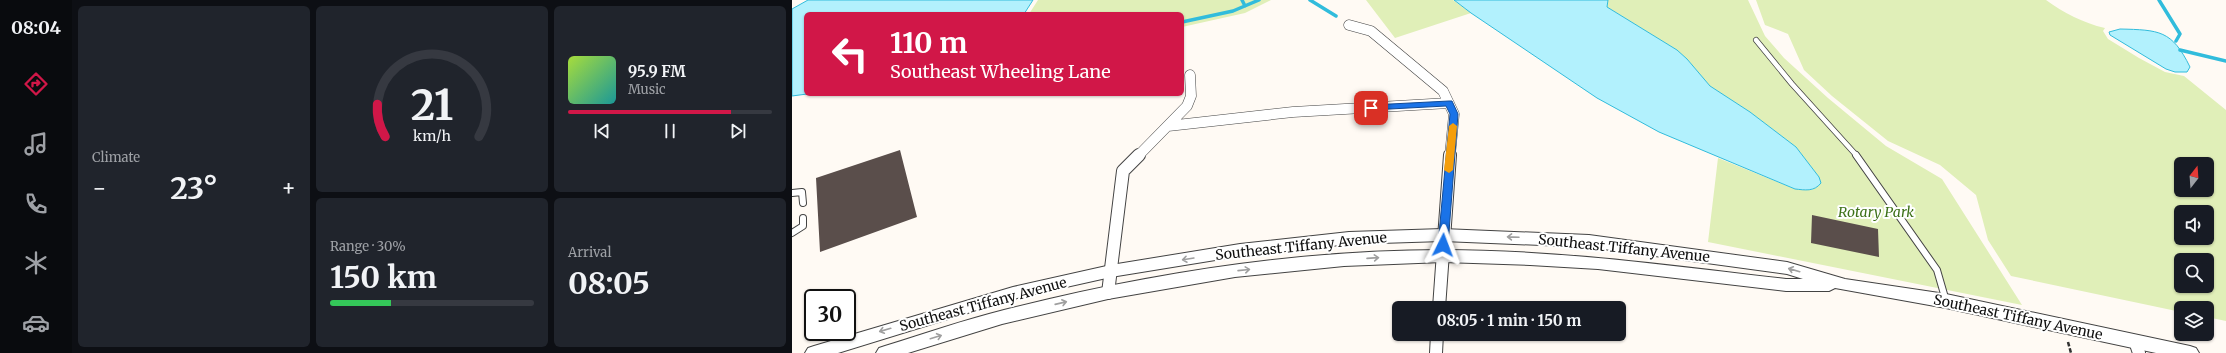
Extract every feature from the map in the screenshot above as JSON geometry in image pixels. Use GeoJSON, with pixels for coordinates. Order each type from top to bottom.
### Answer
{"type":"FeatureCollection","features":[{"type":"Feature","properties":{"kind":"street"},"geometry":{"type":"LineString","coordinates":[[1349,25],[1371,31],[1443,91],[1454,114],[1443,235],[1440,301]]}},
{"type":"Feature","properties":{"kind":"street"},"geometry":{"type":"LineString","coordinates":[[1108,292],[1123,171],[1187,106],[1191,96],[1190,75]]}},
{"type":"Feature","properties":{"kind":"street"},"geometry":{"type":"LineString","coordinates":[[1168,126],[1293,112],[1449,103]]}},
{"type":"Feature","properties":{"kind":"street","name":"Southeast Tiffany Avenue"},"geometry":{"type":"LineString","coordinates":[[814,353],[1013,293],[1111,271],[1240,250],[1341,239],[1443,235],[1590,241],[1788,268],[1845,285],[1946,301],[2137,347],[2190,353]]}},
{"type":"Feature","properties":{"kind":"street","name":"Southeast Tiffany Avenue"},"geometry":{"type":"LineString","coordinates":[[885,353],[1002,317],[1108,292],[1235,271],[1344,260],[1443,256],[1598,263],[1786,285],[1845,285]]}},
{"type":"Feature","properties":{"kind":"street"},"geometry":{"type":"LineString","coordinates":[[1436,353],[1437,341]]}},
{"type":"Feature","properties":{"kind":"lane"},"geometry":{"type":"LineString","coordinates":[[1756,40],[1792,84],[1847,143],[1881,188],[1937,270],[1946,301]]}},
{"type":"Feature","properties":{"kind":"lane"},"geometry":{"type":"LineString","coordinates":[[792,193],[802,192],[803,203]]}},
{"type":"Feature","properties":{"kind":"lane"},"geometry":{"type":"LineString","coordinates":[[792,233],[803,226],[803,218]]}},
{"type":"Feature","properties":{"kind":"path"},"geometry":{"type":"LineString","coordinates":[[2068,342],[2071,353]]}},
{"type":"Feature","properties":{"kind":"green space"},"geometry":{"type":"Polygon","coordinates":[[[1038,0],[1271,0],[1245,13],[1184,27],[1184,12],[1030,12],[1038,0]]]}},
{"type":"Feature","properties":{"kind":"green space"},"geometry":{"type":"Polygon","coordinates":[[[1366,0],[1453,0],[1471,13],[1395,38],[1366,0]]]}},
{"type":"Feature","properties":{"kind":"green space","name":"Rotary Park"},"geometry":{"type":"Polygon","coordinates":[[[1608,0],[1748,0],[1765,36],[1784,58],[1828,98],[1886,146],[1942,179],[2022,305],[1708,242],[1718,158],[1795,189],[1812,190],[1819,177],[1796,147],[1750,112],[1710,86],[1687,59],[1677,50],[1607,7],[1608,0]]]}},
{"type":"Feature","properties":{"kind":"green space"},"geometry":{"type":"Polygon","coordinates":[[[1756,0],[2046,0],[2074,17],[2105,28],[2103,31],[2108,39],[2139,58],[2165,72],[2184,76],[2226,110],[2226,321],[2214,318],[2214,301],[2174,301],[2174,311],[2011,276],[1988,240],[1976,195],[1940,165],[1888,141],[1832,96],[1804,70],[1788,34],[1765,25],[1756,0]]]}},
{"type":"Feature","properties":{"kind":"water"},"geometry":{"type":"Polygon","coordinates":[[[808,0],[1033,0],[1025,12],[804,12],[804,94],[792,96],[792,9],[808,0]]]}},
{"type":"Feature","properties":{"kind":"water"},"geometry":{"type":"Polygon","coordinates":[[[1454,0],[1608,0],[1607,7],[1677,50],[1687,59],[1710,86],[1750,112],[1796,147],[1819,177],[1821,183],[1812,189],[1795,189],[1659,132],[1597,98],[1454,0]]]}},
{"type":"Feature","properties":{"kind":"water"},"geometry":{"type":"Polygon","coordinates":[[[2120,29],[2145,30],[2163,34],[2177,46],[2190,67],[2187,72],[2175,72],[2166,69],[2110,35],[2109,32],[2120,29]]]}},
{"type":"Feature","properties":{"kind":"building"},"geometry":{"type":"Polygon","coordinates":[[[900,150],[917,217],[820,252],[816,178],[900,150]]]}},
{"type":"Feature","properties":{"kind":"building"},"geometry":{"type":"Polygon","coordinates":[[[1812,215],[1878,229],[1879,257],[1811,243],[1812,215]]]}},
{"type":"Feature","properties":{"kind":"waterway"},"geometry":{"type":"LineString","coordinates":[[1242,0],[1245,6]]}},
{"type":"Feature","properties":{"kind":"waterway"},"geometry":{"type":"LineString","coordinates":[[1245,6],[1259,0]]}},
{"type":"Feature","properties":{"kind":"waterway"},"geometry":{"type":"LineString","coordinates":[[1310,0],[1336,16]]}},
{"type":"Feature","properties":{"kind":"waterway"},"geometry":{"type":"LineString","coordinates":[[2159,0],[2180,34],[2176,41]]}},
{"type":"Feature","properties":{"kind":"waterway"},"geometry":{"type":"LineString","coordinates":[[1184,22],[1233,11],[1245,6]]}},
{"type":"Feature","properties":{"kind":"waterway"},"geometry":{"type":"LineString","coordinates":[[2180,50],[2226,61]]}},
{"type":"Feature","properties":{"kind":"slow traffic"},"geometry":{"type":"LineString","coordinates":[[1449,170],[1453,126]]}},
{"type":"Feature","properties":{"kind":"route"},"geometry":{"type":"LineString","coordinates":[[1371,108],[1449,103],[1454,114],[1443,245]]}}]}
